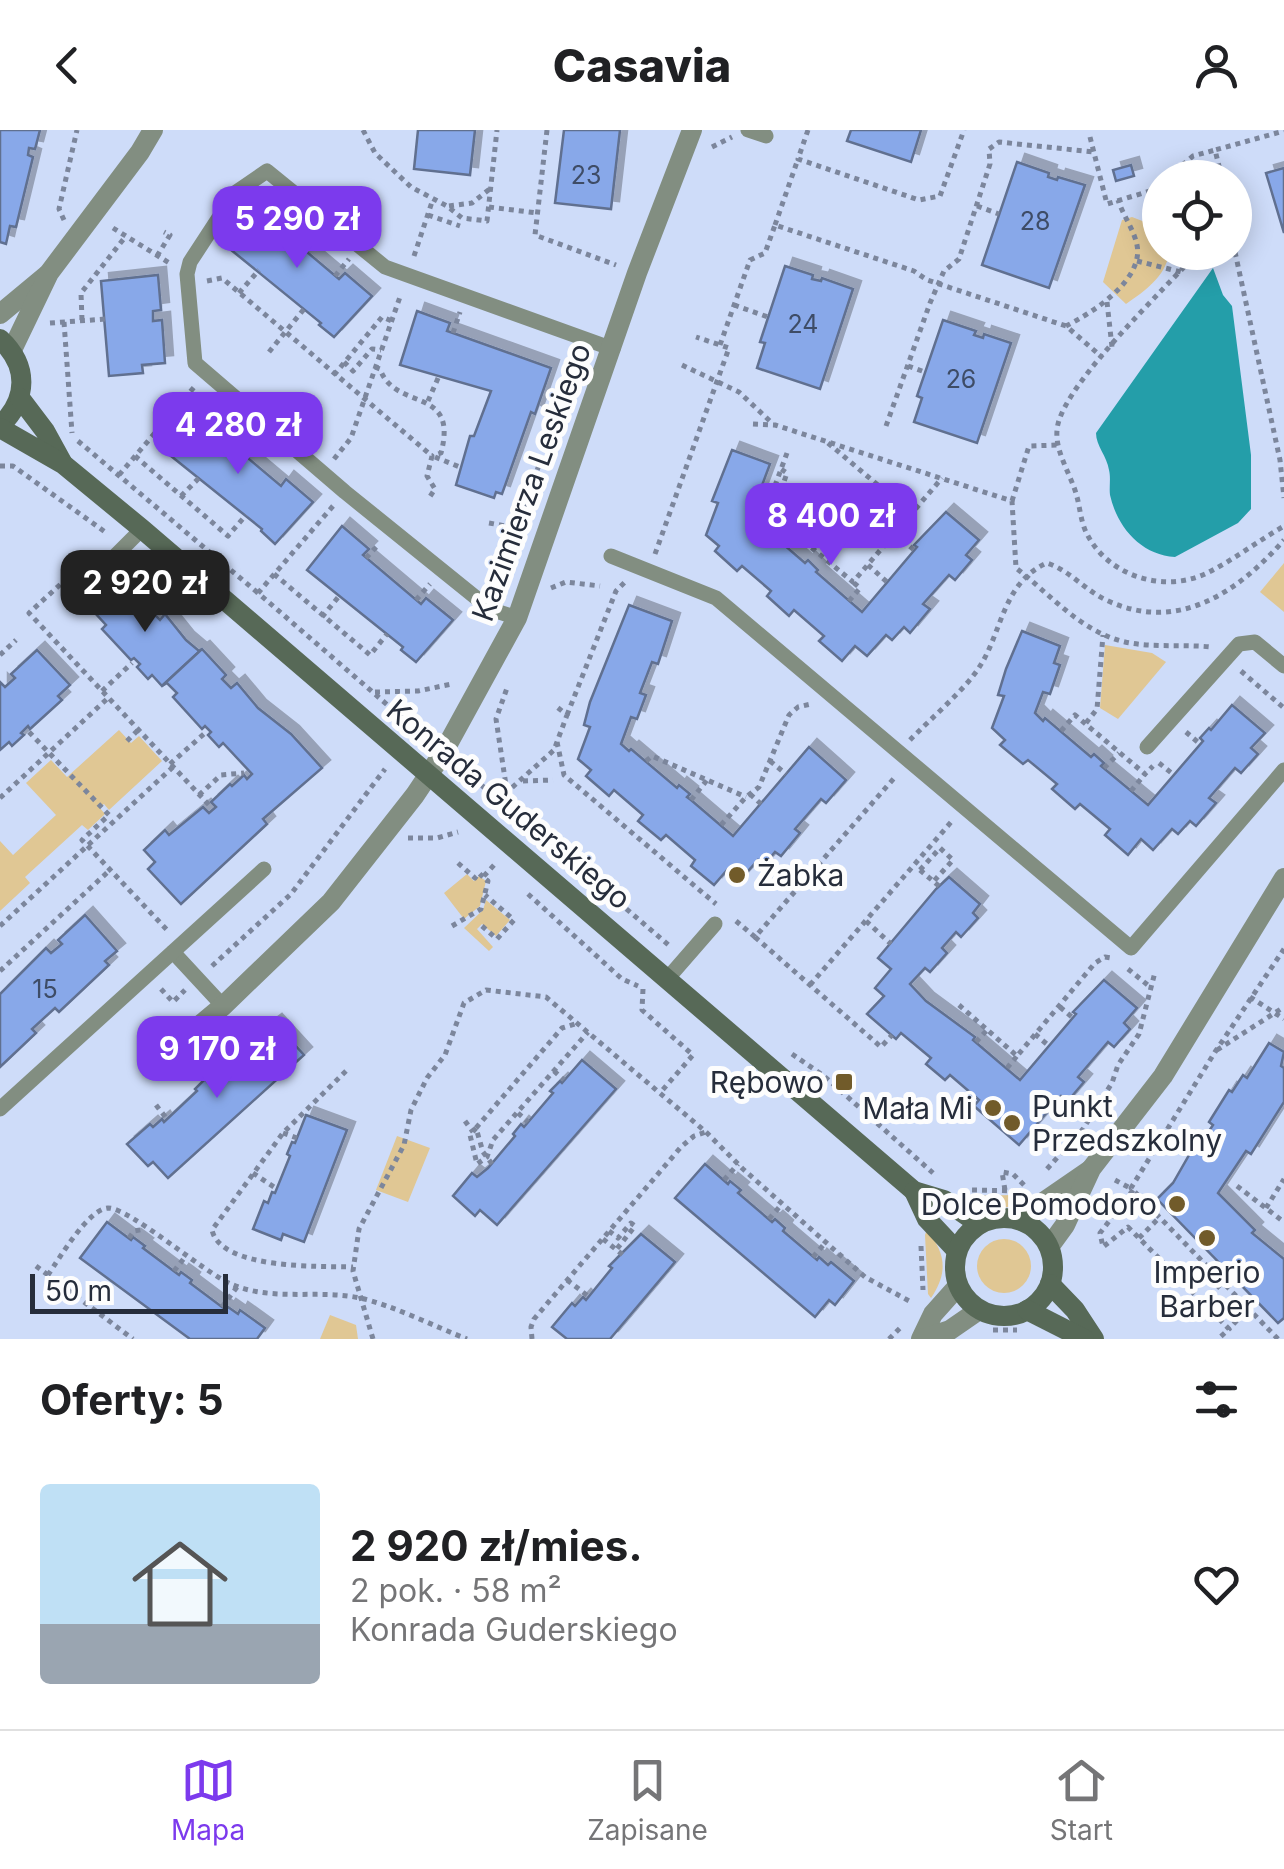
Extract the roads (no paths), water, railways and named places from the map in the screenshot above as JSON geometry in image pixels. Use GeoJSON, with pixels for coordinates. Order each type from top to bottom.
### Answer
{"type":"FeatureCollection","features":[{"type":"Feature","properties":{"kind":"street"},"geometry":{"type":"LineString","coordinates":[[0,427],[20,398],[23,381],[20,365],[6,344],[49,274],[140,152],[152,130]]}},
{"type":"Feature","properties":{"kind":"street","name":"Kazimierza Leskiego"},"geometry":{"type":"LineString","coordinates":[[169,1034],[192,1031],[224,1006],[331,902],[428,776],[517,618],[637,273],[692,130]]}},
{"type":"Feature","properties":{"kind":"street"},"geometry":{"type":"LineString","coordinates":[[0,314],[49,274]]}},
{"type":"Feature","properties":{"kind":"street","name":"Konrada Guderskiego"},"geometry":{"type":"LineString","coordinates":[[20,398],[45,430],[64,464]]}},
{"type":"Feature","properties":{"kind":"street","name":"Konrada Guderskiego"},"geometry":{"type":"LineString","coordinates":[[0,427],[64,464],[142,528],[914,1190],[944,1200],[979,1224]]}},
{"type":"Feature","properties":{"kind":"street"},"geometry":{"type":"LineString","coordinates":[[1049,1247],[1065,1225],[1091,1169],[1163,1076],[1284,878]]}},
{"type":"Feature","properties":{"kind":"street"},"geometry":{"type":"LineString","coordinates":[[1024,1222],[1091,1169]]}},
{"type":"Feature","properties":{"kind":"street","name":"Konrada Guderskiego"},"geometry":{"type":"LineString","coordinates":[[914,1190],[928,1219],[957,1251]]}},
{"type":"Feature","properties":{"kind":"street"},"geometry":{"type":"LineString","coordinates":[[922,1339],[979,1320],[1027,1310],[1044,1295],[1050,1284],[1053,1259],[1037,1230],[1024,1222],[994,1218],[979,1224],[965,1236],[957,1251],[954,1263],[958,1286],[979,1320]]}},
{"type":"Feature","properties":{"kind":"street"},"geometry":{"type":"LineString","coordinates":[[1050,1284],[1075,1310],[1094,1339]]}},
{"type":"Feature","properties":{"kind":"street"},"geometry":{"type":"LineString","coordinates":[[922,1339],[933,1314],[958,1286]]}},
{"type":"Feature","properties":{"kind":"street"},"geometry":{"type":"LineString","coordinates":[[1027,1310],[1084,1339]]}},
{"type":"Feature","properties":{"kind":"lane"},"geometry":{"type":"LineString","coordinates":[[748,130],[766,136]]}},
{"type":"Feature","properties":{"kind":"lane"},"geometry":{"type":"LineString","coordinates":[[517,618],[490,609],[206,373],[192,357],[187,274],[195,252],[235,193],[267,171],[385,267],[612,349]]}},
{"type":"Feature","properties":{"kind":"lane"},"geometry":{"type":"LineString","coordinates":[[94,576],[142,528]]}},
{"type":"Feature","properties":{"kind":"lane"},"geometry":{"type":"LineString","coordinates":[[611,556],[716,598],[1131,948],[1284,770]]}},
{"type":"Feature","properties":{"kind":"lane"},"geometry":{"type":"LineString","coordinates":[[1146,747],[1239,644],[1255,642],[1284,666]]}},
{"type":"Feature","properties":{"kind":"lane"},"geometry":{"type":"LineString","coordinates":[[0,1108],[264,869]]}},
{"type":"Feature","properties":{"kind":"lane"},"geometry":{"type":"LineString","coordinates":[[668,978],[715,924]]}},
{"type":"Feature","properties":{"kind":"lane"},"geometry":{"type":"LineString","coordinates":[[177,948],[198,979],[224,1006]]}},
{"type":"Feature","properties":{"kind":"place","name":"Żabka"},"geometry":{"type":"Point","coordinates":[737,875]}},
{"type":"Feature","properties":{"kind":"place","name":"Rębowo"},"geometry":{"type":"Point","coordinates":[844,1082]}},
{"type":"Feature","properties":{"kind":"place","name":"Mała Mi"},"geometry":{"type":"Point","coordinates":[993,1108]}},
{"type":"Feature","properties":{"kind":"place","name":"Punkt Przedszkolny"},"geometry":{"type":"Point","coordinates":[1012,1123]}},
{"type":"Feature","properties":{"kind":"place","name":"Dolce Pomodoro"},"geometry":{"type":"Point","coordinates":[1177,1204]}},
{"type":"Feature","properties":{"kind":"place","name":"Imperio Barber"},"geometry":{"type":"Point","coordinates":[1207,1238]}}]}
